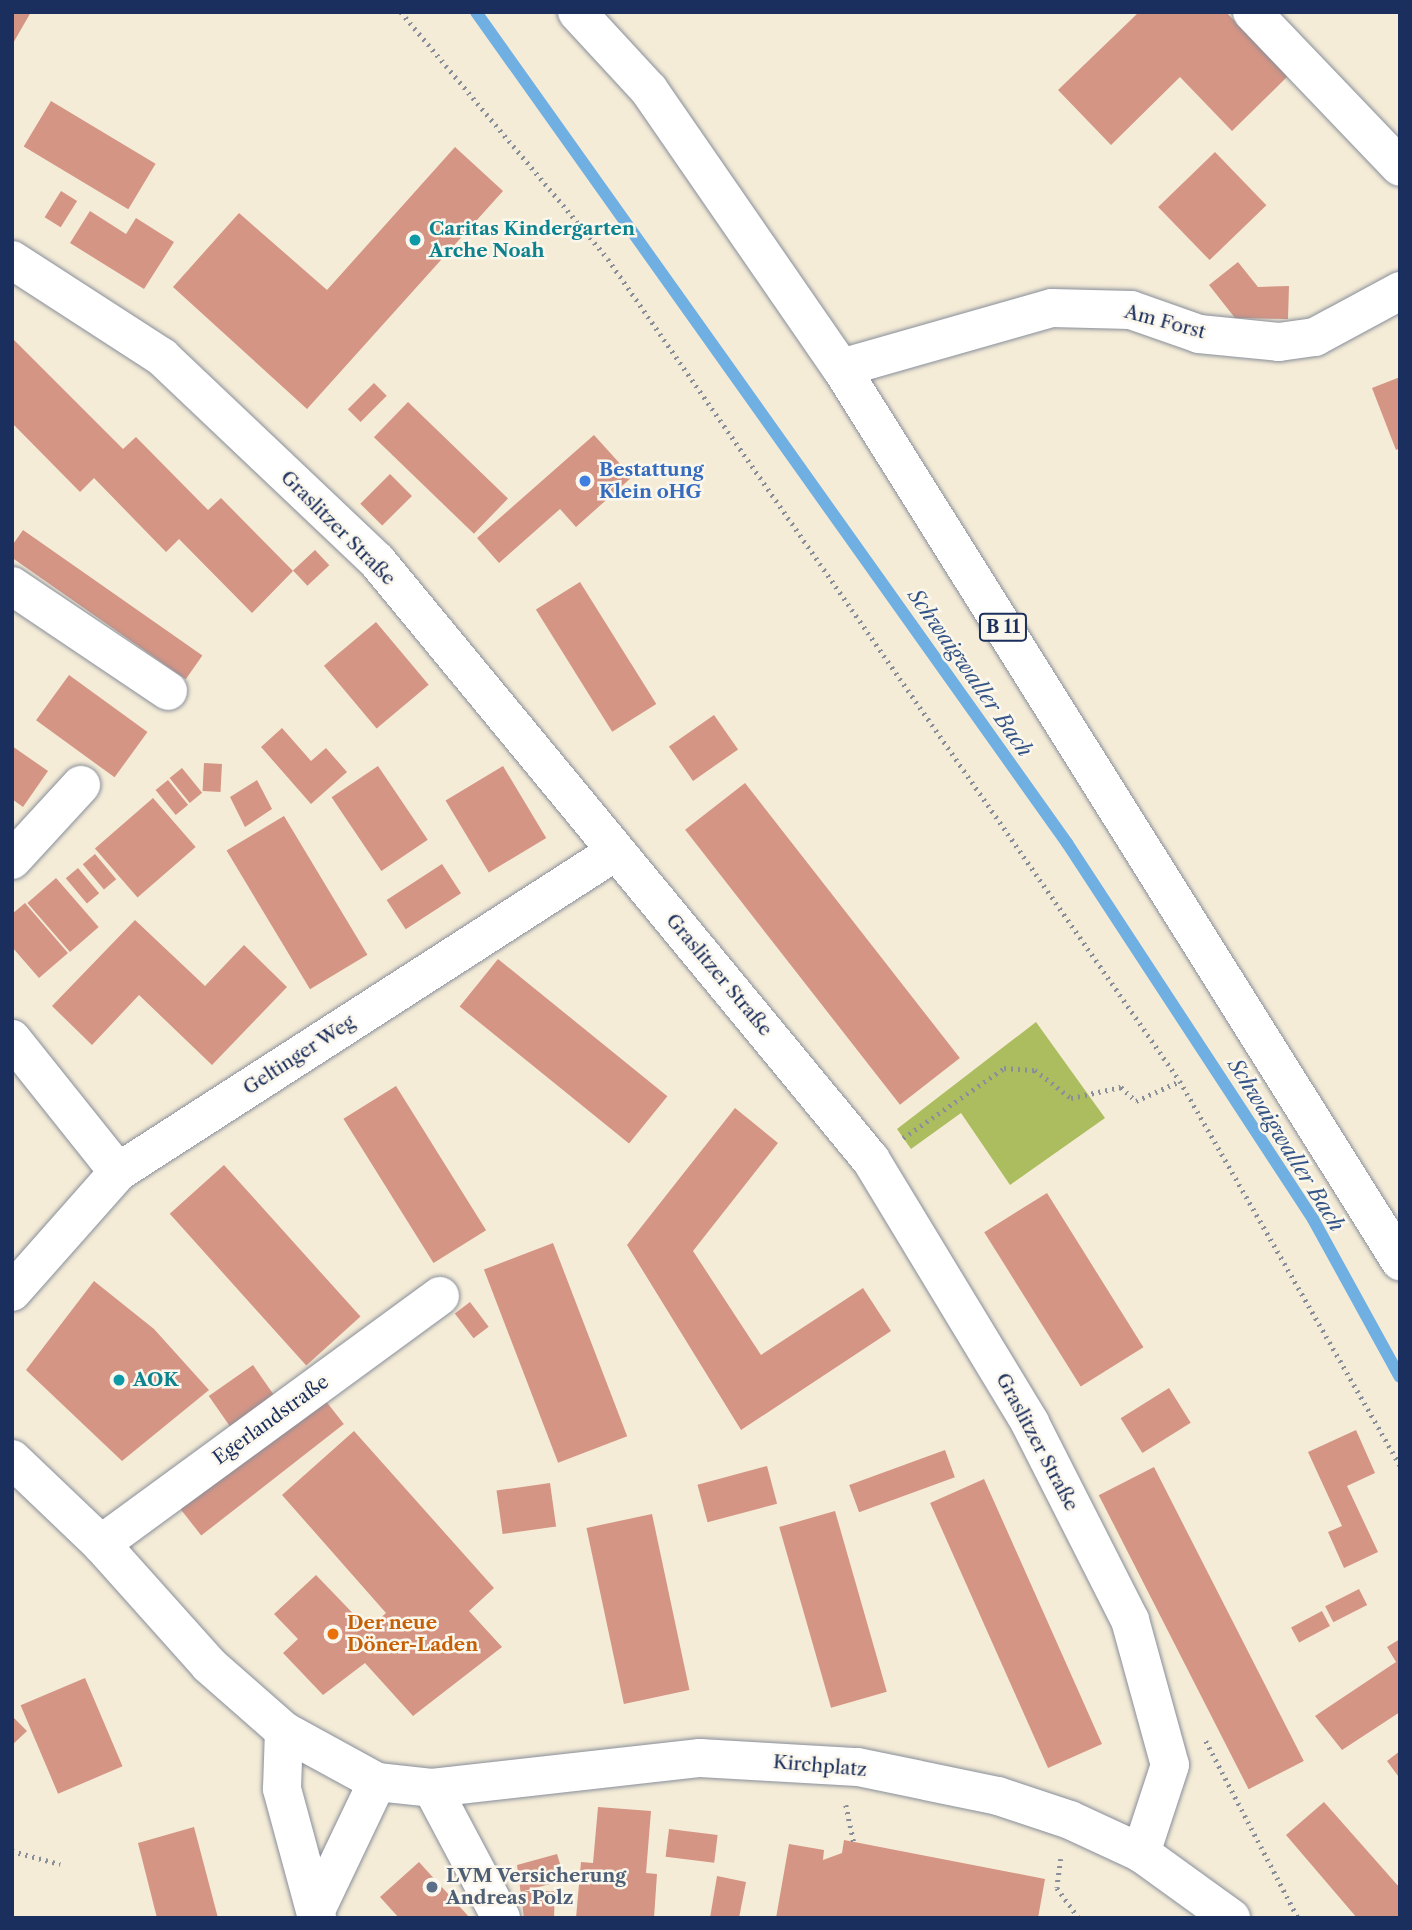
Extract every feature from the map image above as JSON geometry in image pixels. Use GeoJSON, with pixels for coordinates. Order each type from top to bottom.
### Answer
{"type":"FeatureCollection","features":[{"type":"Feature","properties":{"kind":"street","name":"B 11"},"geometry":{"type":"LineString","coordinates":[[577,12],[649,90],[841,368],[1400,1261]]}},
{"type":"Feature","properties":{"kind":"street"},"geometry":{"type":"LineString","coordinates":[[1252,12],[1400,167]]}},
{"type":"Feature","properties":{"kind":"street","name":"Graslitzer Straße"},"geometry":{"type":"LineString","coordinates":[[12,260],[162,357],[377,561],[871,1160],[1030,1423],[1130,1620],[1170,1765],[1142,1853]]}},
{"type":"Feature","properties":{"kind":"street","name":"Am Forst"},"geometry":{"type":"LineString","coordinates":[[841,368],[1052,308],[1131,310],[1199,334],[1279,342],[1315,337],[1400,291]]}},
{"type":"Feature","properties":{"kind":"street"},"geometry":{"type":"LineString","coordinates":[[12,586],[15,582],[168,691]]}},
{"type":"Feature","properties":{"kind":"street"},"geometry":{"type":"LineString","coordinates":[[12,860],[80,785]]}},
{"type":"Feature","properties":{"kind":"street","name":"Geltinger Weg"},"geometry":{"type":"LineString","coordinates":[[12,1292],[118,1172],[615,852]]}},
{"type":"Feature","properties":{"kind":"street"},"geometry":{"type":"LineString","coordinates":[[12,1039],[118,1172]]}},
{"type":"Feature","properties":{"kind":"street","name":"Egerlandstraße"},"geometry":{"type":"LineString","coordinates":[[101,1544],[440,1296]]}},
{"type":"Feature","properties":{"kind":"street"},"geometry":{"type":"LineString","coordinates":[[12,1459],[101,1544],[209,1665],[284,1731],[377,1782],[317,1913]]}},
{"type":"Feature","properties":{"kind":"street"},"geometry":{"type":"LineString","coordinates":[[284,1731],[282,1789],[317,1913]]}},
{"type":"Feature","properties":{"kind":"street","name":"Kirchplatz"},"geometry":{"type":"LineString","coordinates":[[377,1782],[432,1788],[700,1758],[858,1767],[998,1796],[1070,1820],[1142,1853],[1231,1918]]}},
{"type":"Feature","properties":{"kind":"street"},"geometry":{"type":"LineString","coordinates":[[432,1788],[502,1918]]}},
{"type":"Feature","properties":{"kind":"path"},"geometry":{"type":"LineString","coordinates":[[401,12],[608,259],[1180,1081],[1400,1465]]}},
{"type":"Feature","properties":{"kind":"path"},"geometry":{"type":"LineString","coordinates":[[871,1160],[1004,1068],[1035,1070],[1071,1098],[1121,1087],[1136,1101],[1180,1081]]}},
{"type":"Feature","properties":{"kind":"path"},"geometry":{"type":"LineString","coordinates":[[1200,1729],[1298,1918]]}},
{"type":"Feature","properties":{"kind":"path"},"geometry":{"type":"LineString","coordinates":[[1070,1820],[1057,1888],[1079,1918]]}},
{"type":"Feature","properties":{"kind":"path"},"geometry":{"type":"LineString","coordinates":[[12,1851],[60,1864]]}},
{"type":"Feature","properties":{"kind":"green space"},"geometry":{"type":"Polygon","coordinates":[[[1036,1022],[1105,1118],[1010,1185],[961,1113],[911,1149],[897,1129],[1036,1022]]]}},
{"type":"Feature","properties":{"kind":"building"},"geometry":{"type":"Polygon","coordinates":[[[12,12],[31,12],[12,45],[12,12]]]}},
{"type":"Feature","properties":{"kind":"building"},"geometry":{"type":"Polygon","coordinates":[[[1139,12],[1226,12],[1288,76],[1232,131],[1180,77],[1111,145],[1058,90],[1139,12]]]}},
{"type":"Feature","properties":{"kind":"building"},"geometry":{"type":"Polygon","coordinates":[[[51,101],[156,164],[128,209],[24,146],[51,101]]]}},
{"type":"Feature","properties":{"kind":"building"},"geometry":{"type":"Polygon","coordinates":[[[455,147],[503,191],[307,409],[173,287],[239,213],[327,290],[455,147]]]}},
{"type":"Feature","properties":{"kind":"building"},"geometry":{"type":"Polygon","coordinates":[[[1215,152],[1266,205],[1210,260],[1158,207],[1215,152]]]}},
{"type":"Feature","properties":{"kind":"building"},"geometry":{"type":"Polygon","coordinates":[[[61,191],[77,201],[61,227],[45,217],[61,191]]]}},
{"type":"Feature","properties":{"kind":"building"},"geometry":{"type":"Polygon","coordinates":[[[90,211],[126,234],[136,218],[174,242],[144,289],[70,243],[90,211]]]}},
{"type":"Feature","properties":{"kind":"building"},"geometry":{"type":"Polygon","coordinates":[[[1238,262],[1258,287],[1289,286],[1288,319],[1235,318],[1209,285],[1238,262]]]}},
{"type":"Feature","properties":{"kind":"building"},"geometry":{"type":"Polygon","coordinates":[[[12,338],[123,449],[136,437],[208,510],[221,498],[293,571],[252,613],[179,539],[166,552],[94,478],[80,492],[12,423],[12,338]]]}},
{"type":"Feature","properties":{"kind":"building"},"geometry":{"type":"Polygon","coordinates":[[[1400,377],[1400,448],[1396,450],[1372,388],[1400,377]]]}},
{"type":"Feature","properties":{"kind":"building"},"geometry":{"type":"Polygon","coordinates":[[[374,383],[387,396],[361,422],[348,409],[374,383]]]}},
{"type":"Feature","properties":{"kind":"building"},"geometry":{"type":"Polygon","coordinates":[[[408,402],[508,499],[474,534],[374,437],[408,402]]]}},
{"type":"Feature","properties":{"kind":"building","name":"Bestattung Klein oHG"},"geometry":{"type":"Polygon","coordinates":[[[594,435],[632,477],[576,527],[560,509],[499,563],[477,538],[594,435]]]}},
{"type":"Feature","properties":{"kind":"building"},"geometry":{"type":"Polygon","coordinates":[[[390,474],[412,496],[382,526],[360,504],[390,474]]]}},
{"type":"Feature","properties":{"kind":"building"},"geometry":{"type":"Polygon","coordinates":[[[23,530],[202,656],[186,679],[12,558],[12,546],[23,530]]]}},
{"type":"Feature","properties":{"kind":"building"},"geometry":{"type":"Polygon","coordinates":[[[315,550],[329,565],[307,586],[293,570],[315,550]]]}},
{"type":"Feature","properties":{"kind":"building"},"geometry":{"type":"Polygon","coordinates":[[[580,582],[656,704],[612,732],[536,610],[580,582]]]}},
{"type":"Feature","properties":{"kind":"building"},"geometry":{"type":"Polygon","coordinates":[[[376,622],[429,685],[377,729],[324,666],[376,622]]]}},
{"type":"Feature","properties":{"kind":"building"},"geometry":{"type":"Polygon","coordinates":[[[69,675],[147,732],[115,777],[36,720],[69,675]]]}},
{"type":"Feature","properties":{"kind":"building"},"geometry":{"type":"Polygon","coordinates":[[[714,715],[738,749],[693,781],[669,747],[714,715]]]}},
{"type":"Feature","properties":{"kind":"building"},"geometry":{"type":"Polygon","coordinates":[[[282,728],[311,761],[326,748],[347,772],[311,804],[261,747],[282,728]]]}},
{"type":"Feature","properties":{"kind":"building"},"geometry":{"type":"Polygon","coordinates":[[[12,746],[48,771],[23,807],[12,799],[12,746]]]}},
{"type":"Feature","properties":{"kind":"building"},"geometry":{"type":"Polygon","coordinates":[[[204,763],[222,764],[221,792],[203,791],[204,763]]]}},
{"type":"Feature","properties":{"kind":"building"},"geometry":{"type":"Polygon","coordinates":[[[378,766],[428,840],[381,871],[332,797],[378,766]]]}},
{"type":"Feature","properties":{"kind":"building"},"geometry":{"type":"Polygon","coordinates":[[[503,766],[546,838],[489,873],[446,801],[503,766]]]}},
{"type":"Feature","properties":{"kind":"building"},"geometry":{"type":"Polygon","coordinates":[[[182,768],[202,793],[190,803],[170,778],[182,768]]]}},
{"type":"Feature","properties":{"kind":"building"},"geometry":{"type":"Polygon","coordinates":[[[168,780],[188,805],[176,815],[156,790],[168,780]]]}},
{"type":"Feature","properties":{"kind":"building"},"geometry":{"type":"Polygon","coordinates":[[[257,780],[272,809],[245,827],[230,797],[257,780]]]}},
{"type":"Feature","properties":{"kind":"building"},"geometry":{"type":"Polygon","coordinates":[[[745,783],[960,1058],[900,1105],[685,830],[745,783]]]}},
{"type":"Feature","properties":{"kind":"building"},"geometry":{"type":"Polygon","coordinates":[[[153,798],[196,847],[138,898],[95,849],[153,798]]]}},
{"type":"Feature","properties":{"kind":"building"},"geometry":{"type":"Polygon","coordinates":[[[284,816],[367,955],[310,989],[227,851],[284,816]]]}},
{"type":"Feature","properties":{"kind":"building"},"geometry":{"type":"Polygon","coordinates":[[[95,854],[116,879],[104,890],[83,864],[95,854]]]}},
{"type":"Feature","properties":{"kind":"building"},"geometry":{"type":"Polygon","coordinates":[[[442,864],[461,893],[406,929],[387,900],[442,864]]]}},
{"type":"Feature","properties":{"kind":"building"},"geometry":{"type":"Polygon","coordinates":[[[78,868],[99,893],[87,904],[66,878],[78,868]]]}},
{"type":"Feature","properties":{"kind":"building"},"geometry":{"type":"Polygon","coordinates":[[[56,878],[99,927],[70,952],[27,903],[56,878]]]}},
{"type":"Feature","properties":{"kind":"building"},"geometry":{"type":"Polygon","coordinates":[[[25,903],[68,953],[39,978],[12,947],[12,914],[25,903]]]}},
{"type":"Feature","properties":{"kind":"building"},"geometry":{"type":"Polygon","coordinates":[[[135,920],[205,986],[244,945],[287,987],[212,1065],[139,995],[92,1045],[52,1006],[135,920]]]}},
{"type":"Feature","properties":{"kind":"building"},"geometry":{"type":"Polygon","coordinates":[[[498,959],[667,1096],[629,1144],[460,1006],[498,959]]]}},
{"type":"Feature","properties":{"kind":"building"},"geometry":{"type":"Polygon","coordinates":[[[396,1086],[486,1230],[434,1263],[343,1119],[396,1086]]]}},
{"type":"Feature","properties":{"kind":"building"},"geometry":{"type":"Polygon","coordinates":[[[735,1108],[778,1143],[693,1251],[761,1355],[863,1288],[891,1331],[741,1430],[627,1245],[735,1108]]]}},
{"type":"Feature","properties":{"kind":"building"},"geometry":{"type":"Polygon","coordinates":[[[224,1165],[361,1317],[306,1365],[170,1214],[224,1165]]]}},
{"type":"Feature","properties":{"kind":"building"},"geometry":{"type":"Polygon","coordinates":[[[1047,1193],[1143,1347],[1081,1387],[984,1232],[1047,1193]]]}},
{"type":"Feature","properties":{"kind":"building"},"geometry":{"type":"Polygon","coordinates":[[[553,1243],[627,1436],[558,1463],[484,1270],[553,1243]]]}},
{"type":"Feature","properties":{"kind":"building","name":"AOK"},"geometry":{"type":"Polygon","coordinates":[[[94,1281],[154,1329],[209,1390],[122,1461],[26,1370],[94,1281]]]}},
{"type":"Feature","properties":{"kind":"building"},"geometry":{"type":"Polygon","coordinates":[[[470,1302],[489,1327],[473,1338],[455,1313],[470,1302]]]}},
{"type":"Feature","properties":{"kind":"building"},"geometry":{"type":"Polygon","coordinates":[[[253,1365],[277,1399],[233,1430],[209,1396],[253,1365]]]}},
{"type":"Feature","properties":{"kind":"building"},"geometry":{"type":"Polygon","coordinates":[[[1169,1388],[1191,1423],[1142,1453],[1121,1418],[1169,1388]]]}},
{"type":"Feature","properties":{"kind":"building"},"geometry":{"type":"Polygon","coordinates":[[[318,1391],[344,1424],[201,1536],[175,1502],[318,1391]]]}},
{"type":"Feature","properties":{"kind":"building"},"geometry":{"type":"Polygon","coordinates":[[[1356,1430],[1375,1473],[1347,1486],[1378,1552],[1344,1568],[1328,1532],[1342,1526],[1308,1452],[1356,1430]]]}},
{"type":"Feature","properties":{"kind":"building"},"geometry":{"type":"Polygon","coordinates":[[[354,1431],[494,1588],[469,1611],[502,1647],[413,1716],[365,1663],[323,1695],[283,1653],[298,1639],[274,1614],[316,1575],[368,1629],[386,1613],[282,1495],[354,1431]]]}},
{"type":"Feature","properties":{"kind":"building"},"geometry":{"type":"Polygon","coordinates":[[[945,1450],[955,1477],[859,1512],[849,1485],[945,1450]]]}},
{"type":"Feature","properties":{"kind":"building"},"geometry":{"type":"Polygon","coordinates":[[[767,1466],[777,1504],[708,1522],[697,1485],[767,1466]]]}},
{"type":"Feature","properties":{"kind":"building"},"geometry":{"type":"Polygon","coordinates":[[[1154,1467],[1304,1761],[1249,1789],[1099,1495],[1154,1467]]]}},
{"type":"Feature","properties":{"kind":"building"},"geometry":{"type":"Polygon","coordinates":[[[984,1479],[1102,1744],[1048,1768],[930,1503],[984,1479]]]}},
{"type":"Feature","properties":{"kind":"building"},"geometry":{"type":"Polygon","coordinates":[[[550,1483],[556,1527],[503,1534],[497,1491],[550,1483]]]}},
{"type":"Feature","properties":{"kind":"building"},"geometry":{"type":"Polygon","coordinates":[[[835,1511],[887,1692],[831,1708],[779,1527],[835,1511]]]}},
{"type":"Feature","properties":{"kind":"building"},"geometry":{"type":"Polygon","coordinates":[[[652,1514],[689,1690],[624,1704],[586,1528],[652,1514]]]}},
{"type":"Feature","properties":{"kind":"building"},"geometry":{"type":"Polygon","coordinates":[[[1359,1589],[1367,1605],[1333,1622],[1325,1606],[1359,1589]]]}},
{"type":"Feature","properties":{"kind":"building"},"geometry":{"type":"Polygon","coordinates":[[[1322,1611],[1330,1626],[1299,1642],[1291,1627],[1322,1611]]]}},
{"type":"Feature","properties":{"kind":"building"},"geometry":{"type":"Polygon","coordinates":[[[1400,1639],[1400,1712],[1342,1750],[1315,1716],[1396,1662],[1387,1647],[1400,1639]]]}},
{"type":"Feature","properties":{"kind":"building"},"geometry":{"type":"Polygon","coordinates":[[[85,1678],[123,1766],[58,1794],[21,1705],[85,1678]]]}},
{"type":"Feature","properties":{"kind":"building"},"geometry":{"type":"Polygon","coordinates":[[[12,1716],[27,1731],[12,1745],[12,1716]]]}},
{"type":"Feature","properties":{"kind":"building"},"geometry":{"type":"Polygon","coordinates":[[[1400,1751],[1400,1774],[1398,1776],[1387,1761],[1400,1751]]]}},
{"type":"Feature","properties":{"kind":"building"},"geometry":{"type":"Polygon","coordinates":[[[1324,1802],[1400,1888],[1400,1918],[1357,1918],[1286,1835],[1324,1802]]]}},
{"type":"Feature","properties":{"kind":"building"},"geometry":{"type":"Polygon","coordinates":[[[598,1807],[651,1811],[646,1873],[657,1874],[654,1918],[576,1918],[581,1862],[593,1863],[598,1807]]]}},
{"type":"Feature","properties":{"kind":"building"},"geometry":{"type":"Polygon","coordinates":[[[194,1827],[218,1918],[157,1918],[138,1843],[194,1827]]]}},
{"type":"Feature","properties":{"kind":"building"},"geometry":{"type":"Polygon","coordinates":[[[669,1829],[718,1835],[714,1863],[666,1857],[669,1829]]]}},
{"type":"Feature","properties":{"kind":"building"},"geometry":{"type":"Polygon","coordinates":[[[844,1840],[1045,1879],[1038,1918],[776,1918],[789,1844],[824,1850],[823,1860],[842,1853],[844,1840]]]}},
{"type":"Feature","properties":{"kind":"building"},"geometry":{"type":"Polygon","coordinates":[[[557,1854],[565,1880],[524,1891],[555,1891],[554,1918],[524,1918],[517,1865],[557,1854]]]}},
{"type":"Feature","properties":{"kind":"building"},"geometry":{"type":"Polygon","coordinates":[[[419,1862],[470,1918],[399,1918],[380,1897],[419,1862]]]}},
{"type":"Feature","properties":{"kind":"building"},"geometry":{"type":"Polygon","coordinates":[[[717,1876],[746,1882],[739,1918],[710,1918],[717,1876]]]}},
{"type":"Feature","properties":{"kind":"waterway","name":"Schwaigwaller Bach"},"geometry":{"type":"LineString","coordinates":[[476,12],[1067,843],[1313,1219],[1400,1377]]}},
{"type":"Feature","properties":{"kind":"place","name":"Caritas Kindergarten Arche Noah"},"geometry":{"type":"Point","coordinates":[415,240]}},
{"type":"Feature","properties":{"kind":"place","name":"Bestattung Klein oHG"},"geometry":{"type":"Point","coordinates":[585,481]}},
{"type":"Feature","properties":{"kind":"place","name":"AOK"},"geometry":{"type":"Point","coordinates":[119,1380]}},
{"type":"Feature","properties":{"kind":"place","name":"Der neue Döner-Laden"},"geometry":{"type":"Point","coordinates":[333,1634]}},
{"type":"Feature","properties":{"kind":"place","name":"LVM Versicherung Andreas Polz"},"geometry":{"type":"Point","coordinates":[432,1887]}}]}
